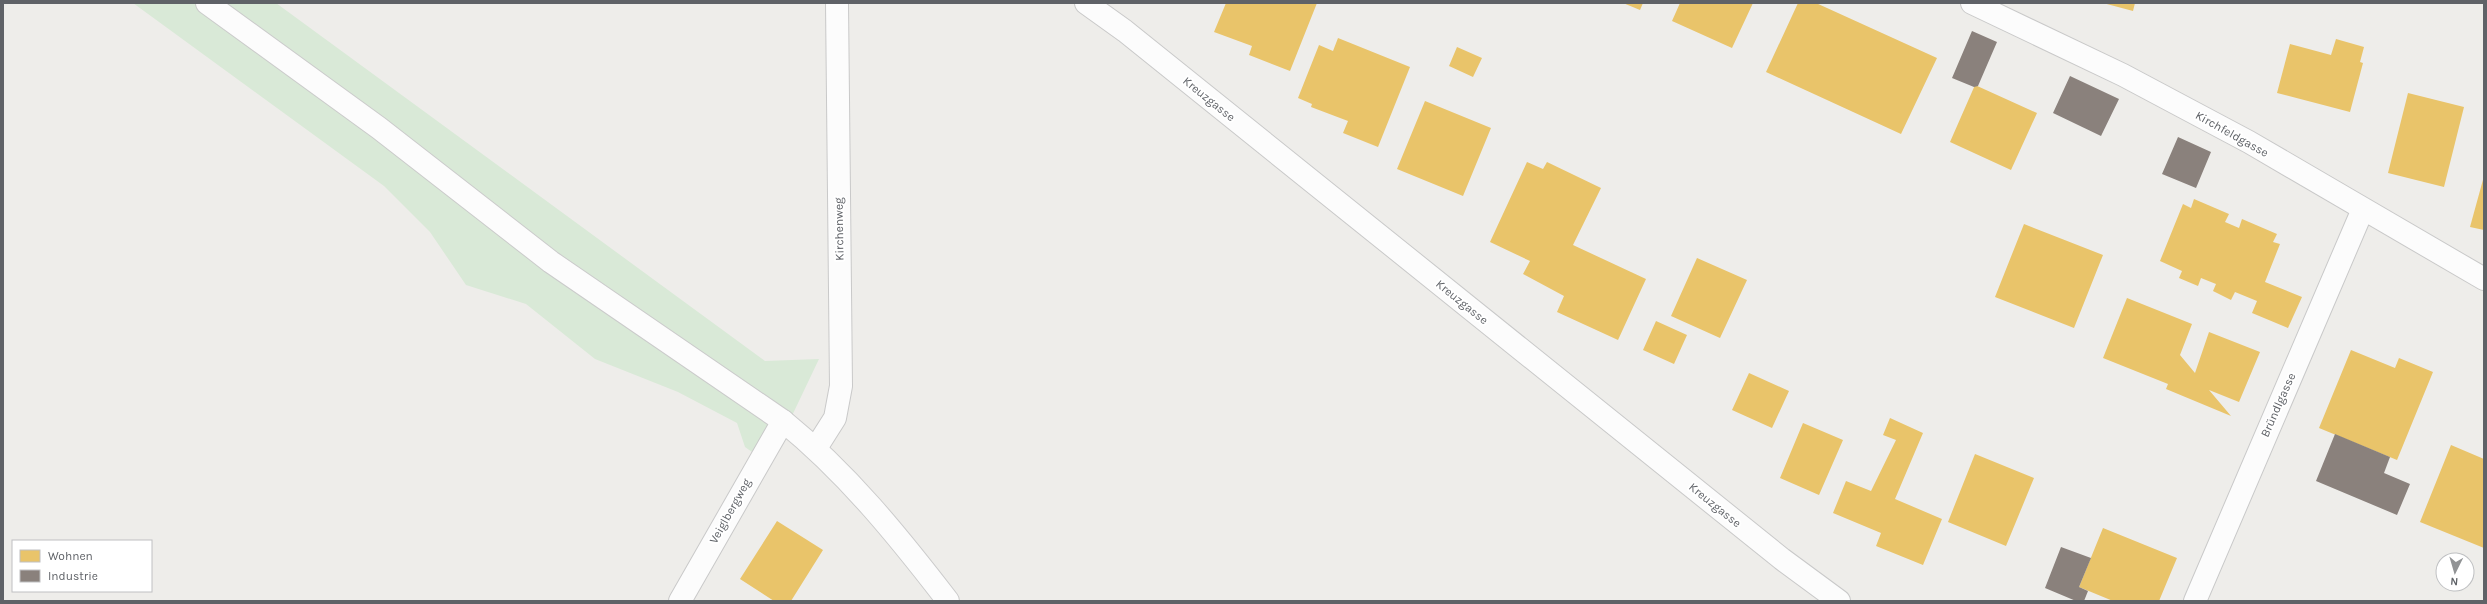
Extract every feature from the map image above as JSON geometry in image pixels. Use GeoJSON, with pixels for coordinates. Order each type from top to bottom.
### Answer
{"type":"FeatureCollection","features":[{"type":"Feature","properties":{"kind":"street"},"geometry":{"type":"LineString","coordinates":[[207,3],[380,128],[551,262],[783,421],[816,448],[879,515],[948,601]]}},
{"type":"Feature","properties":{"kind":"street","name":"Kirchenweg"},"geometry":{"type":"LineString","coordinates":[[816,448],[835,418],[841,386],[837,3]]}},
{"type":"Feature","properties":{"kind":"street","name":"Kreuzgasse"},"geometry":{"type":"LineString","coordinates":[[1086,3],[1131,36],[1782,559],[1838,601]]}},
{"type":"Feature","properties":{"kind":"street","name":"Kirchfeldgasse"},"geometry":{"type":"LineString","coordinates":[[1972,3],[2123,75],[2249,142],[2484,279]]}},
{"type":"Feature","properties":{"kind":"street","name":"Bründlgasse"},"geometry":{"type":"LineString","coordinates":[[2195,601],[2363,209]]}},
{"type":"Feature","properties":{"kind":"street","name":"Veiglbergweg"},"geometry":{"type":"LineString","coordinates":[[680,601],[783,421]]}},
{"type":"Feature","properties":{"kind":"green space"},"geometry":{"type":"Polygon","coordinates":[[[133,3],[276,3],[765,361],[819,359],[769,464],[745,447],[737,423],[678,392],[595,359],[526,304],[466,285],[430,232],[384,186],[133,3]]]}},
{"type":"Feature","properties":{"kind":"building: Wohnen"},"geometry":{"type":"Polygon","coordinates":[[[1226,3],[1317,3],[1290,71],[1249,55],[1252,46],[1214,32],[1226,3]]]}},
{"type":"Feature","properties":{"kind":"building: Wohnen"},"geometry":{"type":"Polygon","coordinates":[[[1623,3],[1643,3],[1640,10],[1623,3]]]}},
{"type":"Feature","properties":{"kind":"building: Wohnen"},"geometry":{"type":"Polygon","coordinates":[[[1680,3],[1753,3],[1732,48],[1672,21],[1680,3]]]}},
{"type":"Feature","properties":{"kind":"building: Wohnen"},"geometry":{"type":"Polygon","coordinates":[[[1798,3],[1816,3],[1937,58],[1901,134],[1766,72],[1798,3]]]}},
{"type":"Feature","properties":{"kind":"building: Wohnen"},"geometry":{"type":"Polygon","coordinates":[[[2103,3],[2135,3],[2133,11],[2103,3]]]}},
{"type":"Feature","properties":{"kind":"building: Wohnen"},"geometry":{"type":"Polygon","coordinates":[[[1338,38],[1410,67],[1378,147],[1343,133],[1348,121],[1311,107],[1312,104],[1298,98],[1319,45],[1333,51],[1338,38]]]}},
{"type":"Feature","properties":{"kind":"building: Wohnen"},"geometry":{"type":"Polygon","coordinates":[[[2336,39],[2364,47],[2360,62],[2363,63],[2350,112],[2277,93],[2290,44],[2331,55],[2336,39]]]}},
{"type":"Feature","properties":{"kind":"building: Wohnen"},"geometry":{"type":"Polygon","coordinates":[[[1457,47],[1482,58],[1473,77],[1449,66],[1457,47]]]}},
{"type":"Feature","properties":{"kind":"building: Wohnen"},"geometry":{"type":"Polygon","coordinates":[[[1975,85],[2037,113],[2011,170],[1950,142],[1975,85]]]}},
{"type":"Feature","properties":{"kind":"building: Wohnen"},"geometry":{"type":"Polygon","coordinates":[[[2408,93],[2464,107],[2444,187],[2388,173],[2408,93]]]}},
{"type":"Feature","properties":{"kind":"building: Wohnen"},"geometry":{"type":"Polygon","coordinates":[[[1425,101],[1491,128],[1463,196],[1397,169],[1425,101]]]}},
{"type":"Feature","properties":{"kind":"building: Wohnen"},"geometry":{"type":"Polygon","coordinates":[[[1527,162],[1543,169],[1547,162],[1601,188],[1573,245],[1646,279],[1618,340],[1557,312],[1564,296],[1523,274],[1530,261],[1490,242],[1527,162]]]}},
{"type":"Feature","properties":{"kind":"building: Wohnen"},"geometry":{"type":"Polygon","coordinates":[[[2484,176],[2484,230],[2470,227],[2484,176]]]}},
{"type":"Feature","properties":{"kind":"building: Wohnen"},"geometry":{"type":"Polygon","coordinates":[[[2194,199],[2229,214],[2225,222],[2239,228],[2242,219],[2277,234],[2273,242],[2280,244],[2265,282],[2302,297],[2288,328],[2252,313],[2257,301],[2235,292],[2231,300],[2213,291],[2216,284],[2201,278],[2198,286],[2179,278],[2182,271],[2160,261],[2183,204],[2191,208],[2194,199]]]}},
{"type":"Feature","properties":{"kind":"building: Wohnen"},"geometry":{"type":"Polygon","coordinates":[[[2024,224],[2103,255],[2074,328],[1995,297],[2024,224]]]}},
{"type":"Feature","properties":{"kind":"building: Wohnen"},"geometry":{"type":"Polygon","coordinates":[[[1697,258],[1747,280],[1720,338],[1671,316],[1697,258]]]}},
{"type":"Feature","properties":{"kind":"building: Wohnen"},"geometry":{"type":"Polygon","coordinates":[[[2127,298],[2192,324],[2180,355],[2195,373],[2209,332],[2260,352],[2239,402],[2209,390],[2231,416],[2166,389],[2168,384],[2103,358],[2127,298]]]}},
{"type":"Feature","properties":{"kind":"building: Wohnen"},"geometry":{"type":"Polygon","coordinates":[[[1656,321],[1687,335],[1674,364],[1643,350],[1656,321]]]}},
{"type":"Feature","properties":{"kind":"building: Wohnen"},"geometry":{"type":"Polygon","coordinates":[[[2351,350],[2395,368],[2399,358],[2433,372],[2397,460],[2319,428],[2351,350]]]}},
{"type":"Feature","properties":{"kind":"building: Wohnen"},"geometry":{"type":"Polygon","coordinates":[[[1749,373],[1789,391],[1772,428],[1732,410],[1749,373]]]}},
{"type":"Feature","properties":{"kind":"building: Wohnen"},"geometry":{"type":"Polygon","coordinates":[[[1890,418],[1923,433],[1895,499],[1942,519],[1923,565],[1876,546],[1881,533],[1833,513],[1846,481],[1871,491],[1896,440],[1883,435],[1890,418]]]}},
{"type":"Feature","properties":{"kind":"building: Wohnen"},"geometry":{"type":"Polygon","coordinates":[[[1803,423],[1843,440],[1819,495],[1780,478],[1803,423]]]}},
{"type":"Feature","properties":{"kind":"building: Wohnen"},"geometry":{"type":"Polygon","coordinates":[[[2451,445],[2484,459],[2484,548],[2420,522],[2451,445]]]}},
{"type":"Feature","properties":{"kind":"building: Wohnen"},"geometry":{"type":"Polygon","coordinates":[[[1975,454],[2034,478],[2006,546],[1948,522],[1975,454]]]}},
{"type":"Feature","properties":{"kind":"building: Wohnen"},"geometry":{"type":"Polygon","coordinates":[[[777,521],[823,550],[791,601],[774,601],[740,579],[777,521]]]}},
{"type":"Feature","properties":{"kind":"building: Wohnen"},"geometry":{"type":"Polygon","coordinates":[[[2103,528],[2177,558],[2159,601],[2113,601],[2079,587],[2103,528]]]}},
{"type":"Feature","properties":{"kind":"building: Industrie"},"geometry":{"type":"Polygon","coordinates":[[[1972,31],[1997,42],[1978,86],[1974,87],[1952,78],[1972,31]]]}},
{"type":"Feature","properties":{"kind":"building: Industrie"},"geometry":{"type":"Polygon","coordinates":[[[2070,76],[2119,99],[2101,136],[2053,113],[2070,76]]]}},
{"type":"Feature","properties":{"kind":"building: Industrie"},"geometry":{"type":"Polygon","coordinates":[[[2178,137],[2211,152],[2196,188],[2162,174],[2178,137]]]}},
{"type":"Feature","properties":{"kind":"building: Industrie"},"geometry":{"type":"Polygon","coordinates":[[[2335,434],[2390,457],[2384,473],[2410,484],[2397,515],[2316,481],[2335,434]]]}},
{"type":"Feature","properties":{"kind":"building: Industrie"},"geometry":{"type":"Polygon","coordinates":[[[2061,547],[2091,558],[2079,587],[2088,591],[2084,601],[2076,601],[2045,588],[2061,547]]]}}]}
